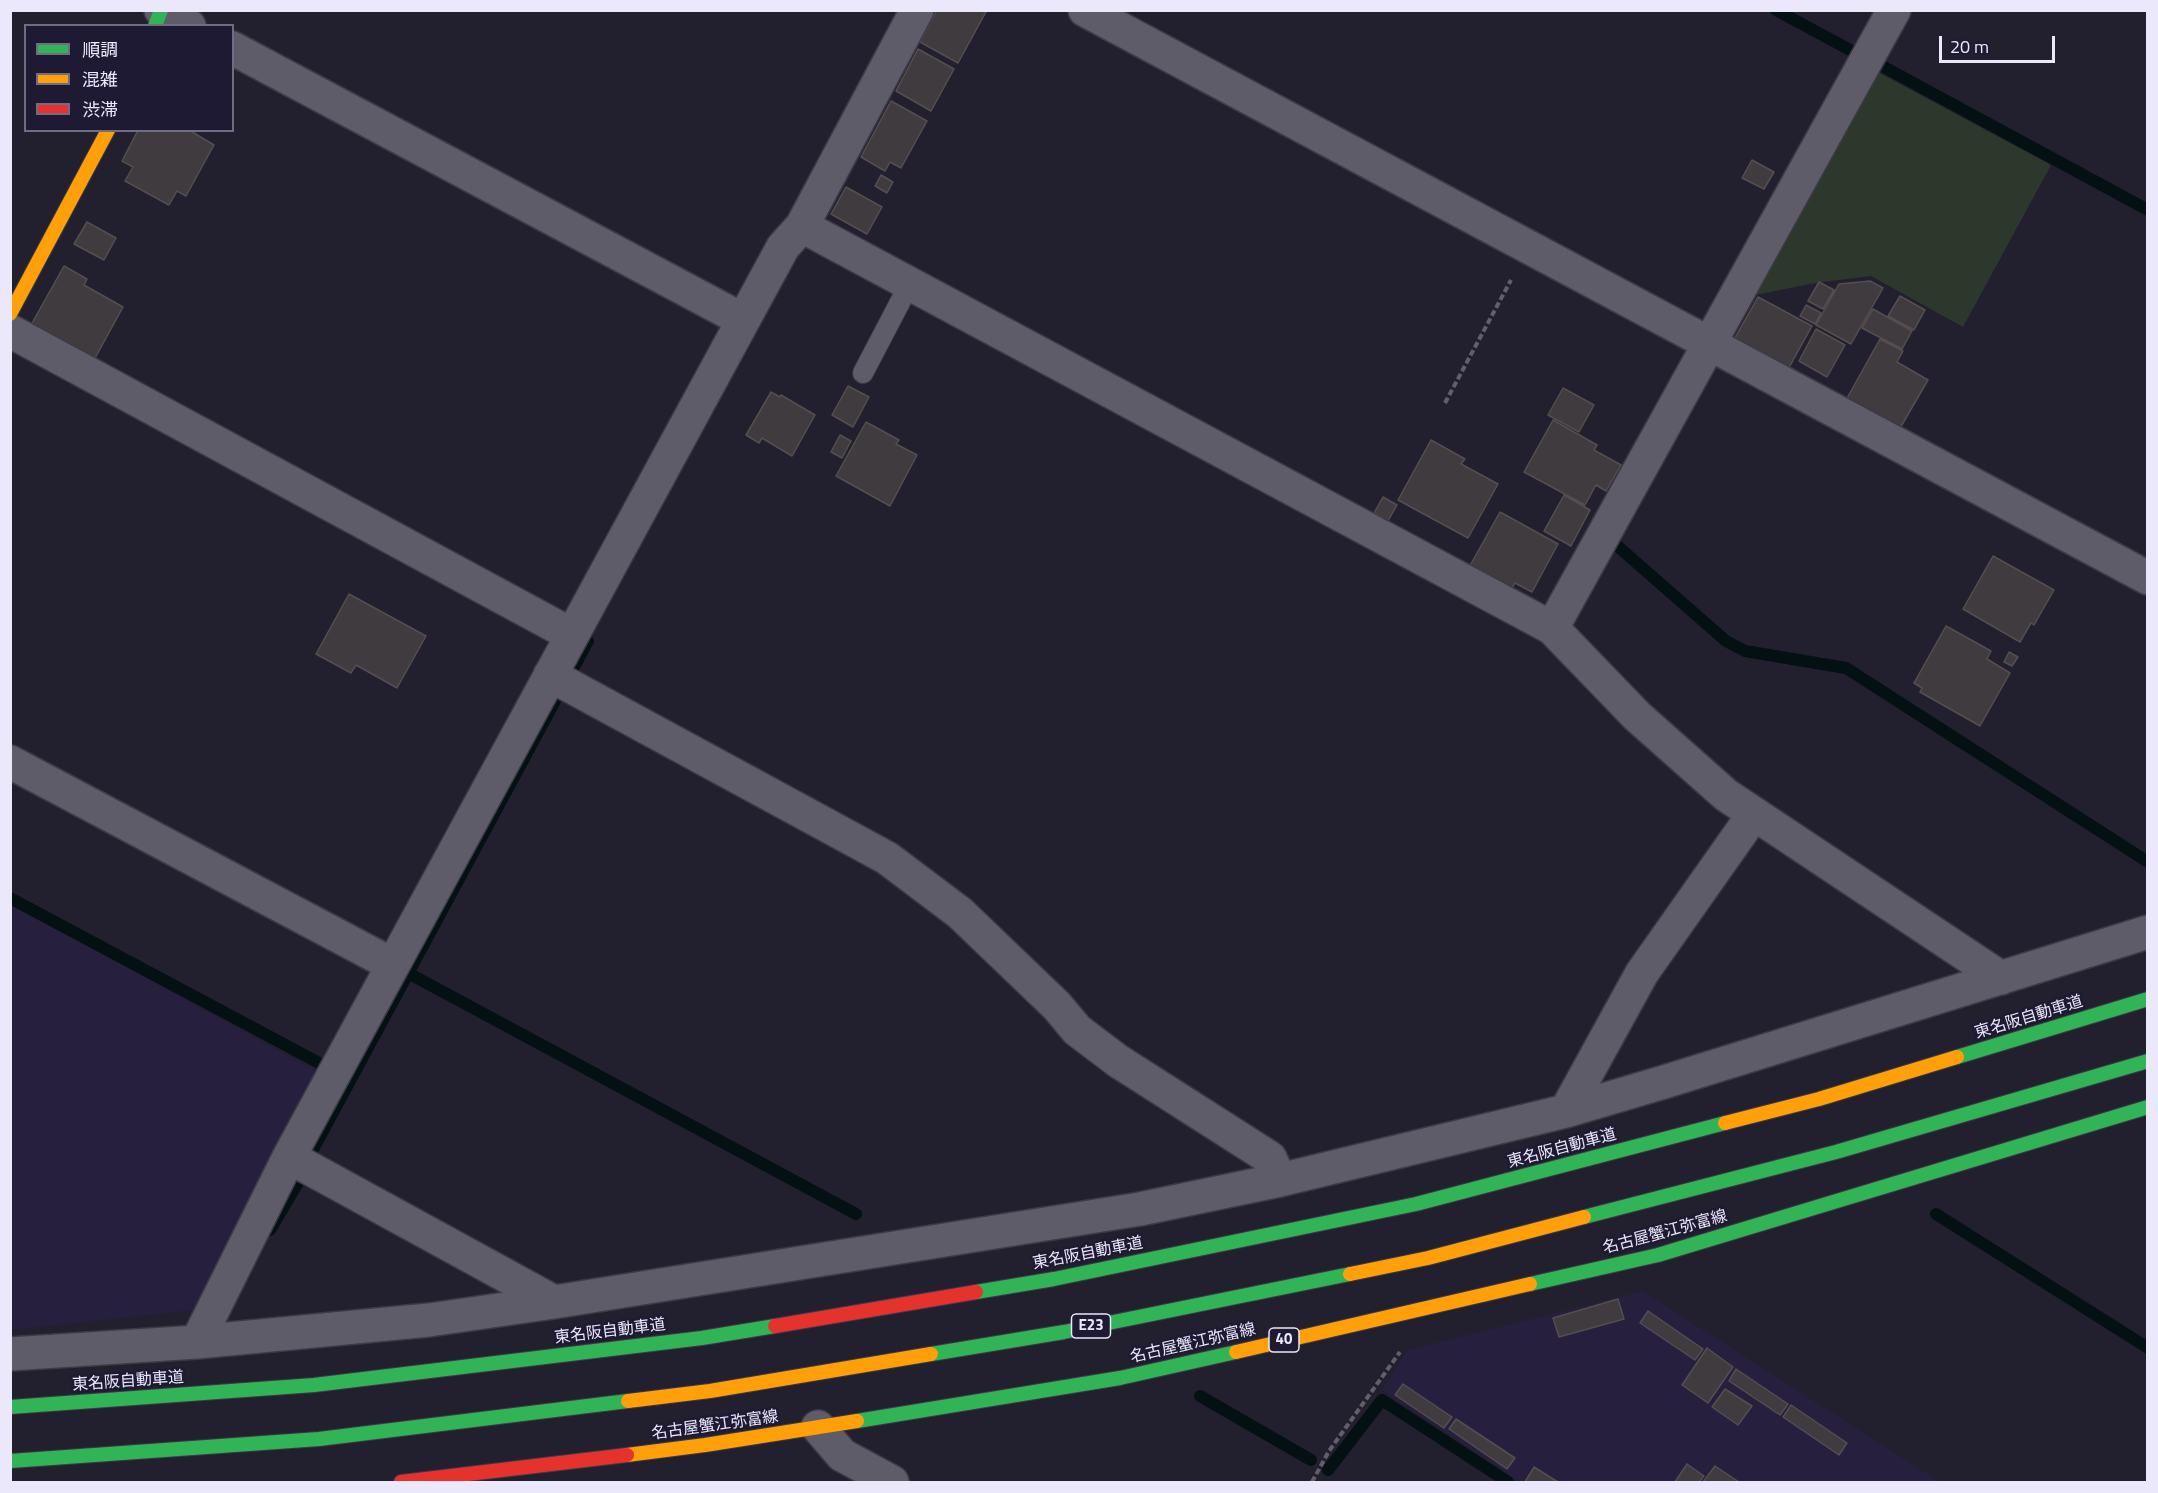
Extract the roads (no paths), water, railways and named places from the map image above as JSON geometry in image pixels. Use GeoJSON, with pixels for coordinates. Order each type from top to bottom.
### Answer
{"type":"FeatureCollection","features":[{"type":"Feature","properties":{"kind":"main road"},"geometry":{"type":"LineString","coordinates":[[10,314],[107,132]]}},
{"type":"Feature","properties":{"kind":"main road","name":"東名阪自動車道"},"geometry":{"type":"LineString","coordinates":[[10,1407],[314,1385],[690,1339],[1054,1279],[1416,1204],[1819,1100],[2148,999]]}},
{"type":"Feature","properties":{"kind":"main road","name":"E23"},"geometry":{"type":"LineString","coordinates":[[10,1461],[319,1439],[698,1393],[1064,1332],[1428,1258],[1836,1152],[2148,1061]]}},
{"type":"Feature","properties":{"kind":"main road","name":"名古屋蟹江弥富線"},"geometry":{"type":"LineString","coordinates":[[401,1482],[705,1445],[1120,1378],[1658,1255],[2148,1107]]}},
{"type":"Feature","properties":{"kind":"street"},"geometry":{"type":"LineString","coordinates":[[198,1342],[289,1157],[743,320],[783,247],[802,226],[917,10]]}},
{"type":"Feature","properties":{"kind":"street"},"geometry":{"type":"LineString","coordinates":[[1086,10],[2148,578]]}},
{"type":"Feature","properties":{"kind":"street"},"geometry":{"type":"LineString","coordinates":[[1552,628],[1894,10]]}},
{"type":"Feature","properties":{"kind":"street"},"geometry":{"type":"LineString","coordinates":[[161,11],[185,24]]}},
{"type":"Feature","properties":{"kind":"street"},"geometry":{"type":"LineString","coordinates":[[234,49],[743,320]]}},
{"type":"Feature","properties":{"kind":"street"},"geometry":{"type":"LineString","coordinates":[[802,226],[1552,628],[1636,716],[1726,795],[2001,978]]}},
{"type":"Feature","properties":{"kind":"street"},"geometry":{"type":"LineString","coordinates":[[10,331],[572,635]]}},
{"type":"Feature","properties":{"kind":"street"},"geometry":{"type":"LineString","coordinates":[[550,675],[886,858],[960,913],[1027,977],[1077,1030],[1118,1061],[1270,1158],[1280,1180]]}},
{"type":"Feature","properties":{"kind":"street"},"geometry":{"type":"LineString","coordinates":[[10,762],[393,965]]}},
{"type":"Feature","properties":{"kind":"street"},"geometry":{"type":"LineString","coordinates":[[1566,1111],[1642,973],[1754,814]]}},
{"type":"Feature","properties":{"kind":"street"},"geometry":{"type":"LineString","coordinates":[[10,1354],[198,1342],[429,1320],[1140,1209],[1280,1180],[1566,1111],[2148,932]]}},
{"type":"Feature","properties":{"kind":"street"},"geometry":{"type":"LineString","coordinates":[[289,1157],[554,1302]]}},
{"type":"Feature","properties":{"kind":"street"},"geometry":{"type":"LineString","coordinates":[[818,1427],[842,1455],[892,1482]]}},
{"type":"Feature","properties":{"kind":"lane"},"geometry":{"type":"LineString","coordinates":[[862,373],[909,285]]}},
{"type":"Feature","properties":{"kind":"waterway"},"geometry":{"type":"LineString","coordinates":[[1776,10],[1852,51]]}},
{"type":"Feature","properties":{"kind":"waterway"},"geometry":{"type":"LineString","coordinates":[[1882,66],[2148,210]]}},
{"type":"Feature","properties":{"kind":"waterway"},"geometry":{"type":"LineString","coordinates":[[1614,543],[1726,641],[1745,651],[1846,668],[2148,862]]}},
{"type":"Feature","properties":{"kind":"waterway"},"geometry":{"type":"LineString","coordinates":[[573,669],[588,641]]}},
{"type":"Feature","properties":{"kind":"waterway"},"geometry":{"type":"LineString","coordinates":[[309,1157],[555,701]]}},
{"type":"Feature","properties":{"kind":"waterway"},"geometry":{"type":"LineString","coordinates":[[10,898],[321,1064]]}},
{"type":"Feature","properties":{"kind":"waterway"},"geometry":{"type":"LineString","coordinates":[[408,973],[856,1214]]}},
{"type":"Feature","properties":{"kind":"waterway"},"geometry":{"type":"LineString","coordinates":[[270,1230],[299,1181]]}},
{"type":"Feature","properties":{"kind":"waterway"},"geometry":{"type":"LineString","coordinates":[[1936,1214],[2148,1348]]}},
{"type":"Feature","properties":{"kind":"waterway"},"geometry":{"type":"LineString","coordinates":[[1200,1396],[1311,1460]]}},
{"type":"Feature","properties":{"kind":"waterway"},"geometry":{"type":"LineString","coordinates":[[1328,1470],[1382,1400],[1508,1482]]}}]}
